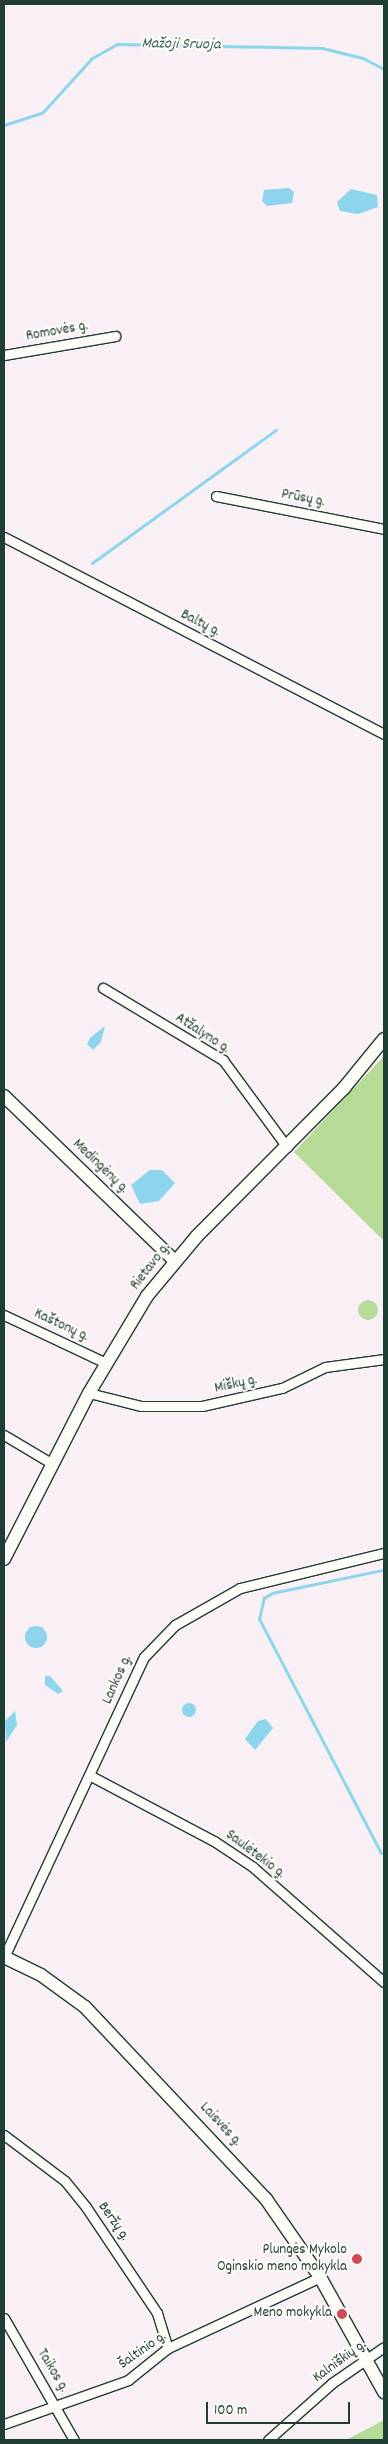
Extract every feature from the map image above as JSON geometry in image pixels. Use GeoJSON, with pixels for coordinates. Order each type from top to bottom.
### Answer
{"type":"FeatureCollection","features":[{"type":"Feature","properties":{"kind":"street","name":"Romovės g."},"geometry":{"type":"LineString","coordinates":[[4,355],[114,336]]}},
{"type":"Feature","properties":{"kind":"street","name":"Prūsų g."},"geometry":{"type":"LineString","coordinates":[[216,496],[384,529]]}},
{"type":"Feature","properties":{"kind":"street","name":"Baltų g."},"geometry":{"type":"LineString","coordinates":[[4,537],[384,734]]}},
{"type":"Feature","properties":{"kind":"street","name":"Atžalyno g."},"geometry":{"type":"LineString","coordinates":[[103,988],[223,1060],[287,1147]]}},
{"type":"Feature","properties":{"kind":"street","name":"Rietavo g."},"geometry":{"type":"LineString","coordinates":[[4,1559],[51,1463],[106,1363],[175,1260],[287,1147],[384,1039]]}},
{"type":"Feature","properties":{"kind":"street","name":"Medingėnų g."},"geometry":{"type":"LineString","coordinates":[[4,1096],[175,1260]]}},
{"type":"Feature","properties":{"kind":"street","name":"Kaštonų g."},"geometry":{"type":"LineString","coordinates":[[4,1315],[106,1363]]}},
{"type":"Feature","properties":{"kind":"street","name":"Miškų g."},"geometry":{"type":"LineString","coordinates":[[89,1393],[141,1406],[202,1406],[282,1388],[325,1367],[384,1359]]}},
{"type":"Feature","properties":{"kind":"street"},"geometry":{"type":"LineString","coordinates":[[4,1435],[51,1463]]}},
{"type":"Feature","properties":{"kind":"street","name":"Lankos g."},"geometry":{"type":"LineString","coordinates":[[4,1957],[91,1776],[144,1657],[175,1626],[240,1588],[384,1553]]}},
{"type":"Feature","properties":{"kind":"street","name":"Saulėtekio g."},"geometry":{"type":"LineString","coordinates":[[91,1776],[214,1841],[253,1867],[384,1982]]}},
{"type":"Feature","properties":{"kind":"street","name":"Laisvės g."},"geometry":{"type":"LineString","coordinates":[[4,1957],[41,1975],[85,2007],[266,2199],[320,2277],[384,2392]]}},
{"type":"Feature","properties":{"kind":"street","name":"Beržų g."},"geometry":{"type":"LineString","coordinates":[[4,2135],[65,2181],[86,2207],[157,2313],[168,2348]]}},
{"type":"Feature","properties":{"kind":"street","name":"Šaltinio g."},"geometry":{"type":"LineString","coordinates":[[4,2424],[128,2380],[150,2367],[168,2348],[320,2277]]}},
{"type":"Feature","properties":{"kind":"street","name":"Taikos g."},"geometry":{"type":"LineString","coordinates":[[4,2318],[57,2405],[74,2440]]}},
{"type":"Feature","properties":{"kind":"street","name":"Kalniškių g."},"geometry":{"type":"LineString","coordinates":[[268,2440],[290,2416],[366,2358],[384,2347]]}},
{"type":"Feature","properties":{"kind":"green space"},"geometry":{"type":"Polygon","coordinates":[[[384,1056],[384,1241],[294,1152],[384,1056]]]}},
{"type":"Feature","properties":{"kind":"green space"},"geometry":{"type":"Polygon","coordinates":[[[368,1300],[375,1303],[378,1310],[375,1317],[368,1320],[361,1317],[358,1310],[361,1303],[368,1300]]]}},
{"type":"Feature","properties":{"kind":"green space"},"geometry":{"type":"Polygon","coordinates":[[[384,2420],[384,2440],[346,2440],[384,2420]]]}},
{"type":"Feature","properties":{"kind":"water"},"geometry":{"type":"Polygon","coordinates":[[[289,188],[294,192],[292,203],[267,206],[262,201],[264,190],[289,188]]]}},
{"type":"Feature","properties":{"kind":"water"},"geometry":{"type":"Polygon","coordinates":[[[351,189],[377,195],[378,207],[358,214],[340,211],[337,202],[351,189]]]}},
{"type":"Feature","properties":{"kind":"water"},"geometry":{"type":"Polygon","coordinates":[[[105,1026],[101,1042],[93,1050],[87,1044],[90,1038],[105,1026]]]}},
{"type":"Feature","properties":{"kind":"water"},"geometry":{"type":"Polygon","coordinates":[[[150,1170],[162,1170],[175,1183],[159,1201],[140,1204],[131,1185],[150,1170]]]}},
{"type":"Feature","properties":{"kind":"water"},"geometry":{"type":"Polygon","coordinates":[[[36,1626],[44,1629],[47,1637],[44,1645],[36,1648],[28,1645],[25,1637],[28,1629],[36,1626]]]}},
{"type":"Feature","properties":{"kind":"water"},"geometry":{"type":"Polygon","coordinates":[[[45,1676],[50,1676],[63,1691],[58,1694],[45,1685],[45,1676]]]}},
{"type":"Feature","properties":{"kind":"water"},"geometry":{"type":"Polygon","coordinates":[[[186,1703],[192,1703],[196,1710],[192,1717],[186,1717],[182,1713],[182,1707],[186,1703]]]}},
{"type":"Feature","properties":{"kind":"water"},"geometry":{"type":"Polygon","coordinates":[[[15,1711],[17,1725],[6,1742],[5,1721],[15,1711]]]}},
{"type":"Feature","properties":{"kind":"water"},"geometry":{"type":"Polygon","coordinates":[[[266,1719],[273,1728],[255,1750],[245,1739],[258,1721],[266,1719]]]}},
{"type":"Feature","properties":{"kind":"waterway","name":"Mažoji Sruoja"},"geometry":{"type":"LineString","coordinates":[[4,125],[42,113],[92,58],[117,44],[322,48],[363,58],[384,69]]}},
{"type":"Feature","properties":{"kind":"waterway"},"geometry":{"type":"LineString","coordinates":[[92,563],[276,430]]}},
{"type":"Feature","properties":{"kind":"waterway"},"geometry":{"type":"LineString","coordinates":[[381,1853],[259,1619],[264,1598],[272,1593],[382,1570]]}},
{"type":"Feature","properties":{"kind":"place","name":"Plungės Mykolo Oginskio meno mokykla"},"geometry":{"type":"Point","coordinates":[357,2259]}},
{"type":"Feature","properties":{"kind":"place","name":"Meno mokykla"},"geometry":{"type":"Point","coordinates":[342,2314]}}]}
